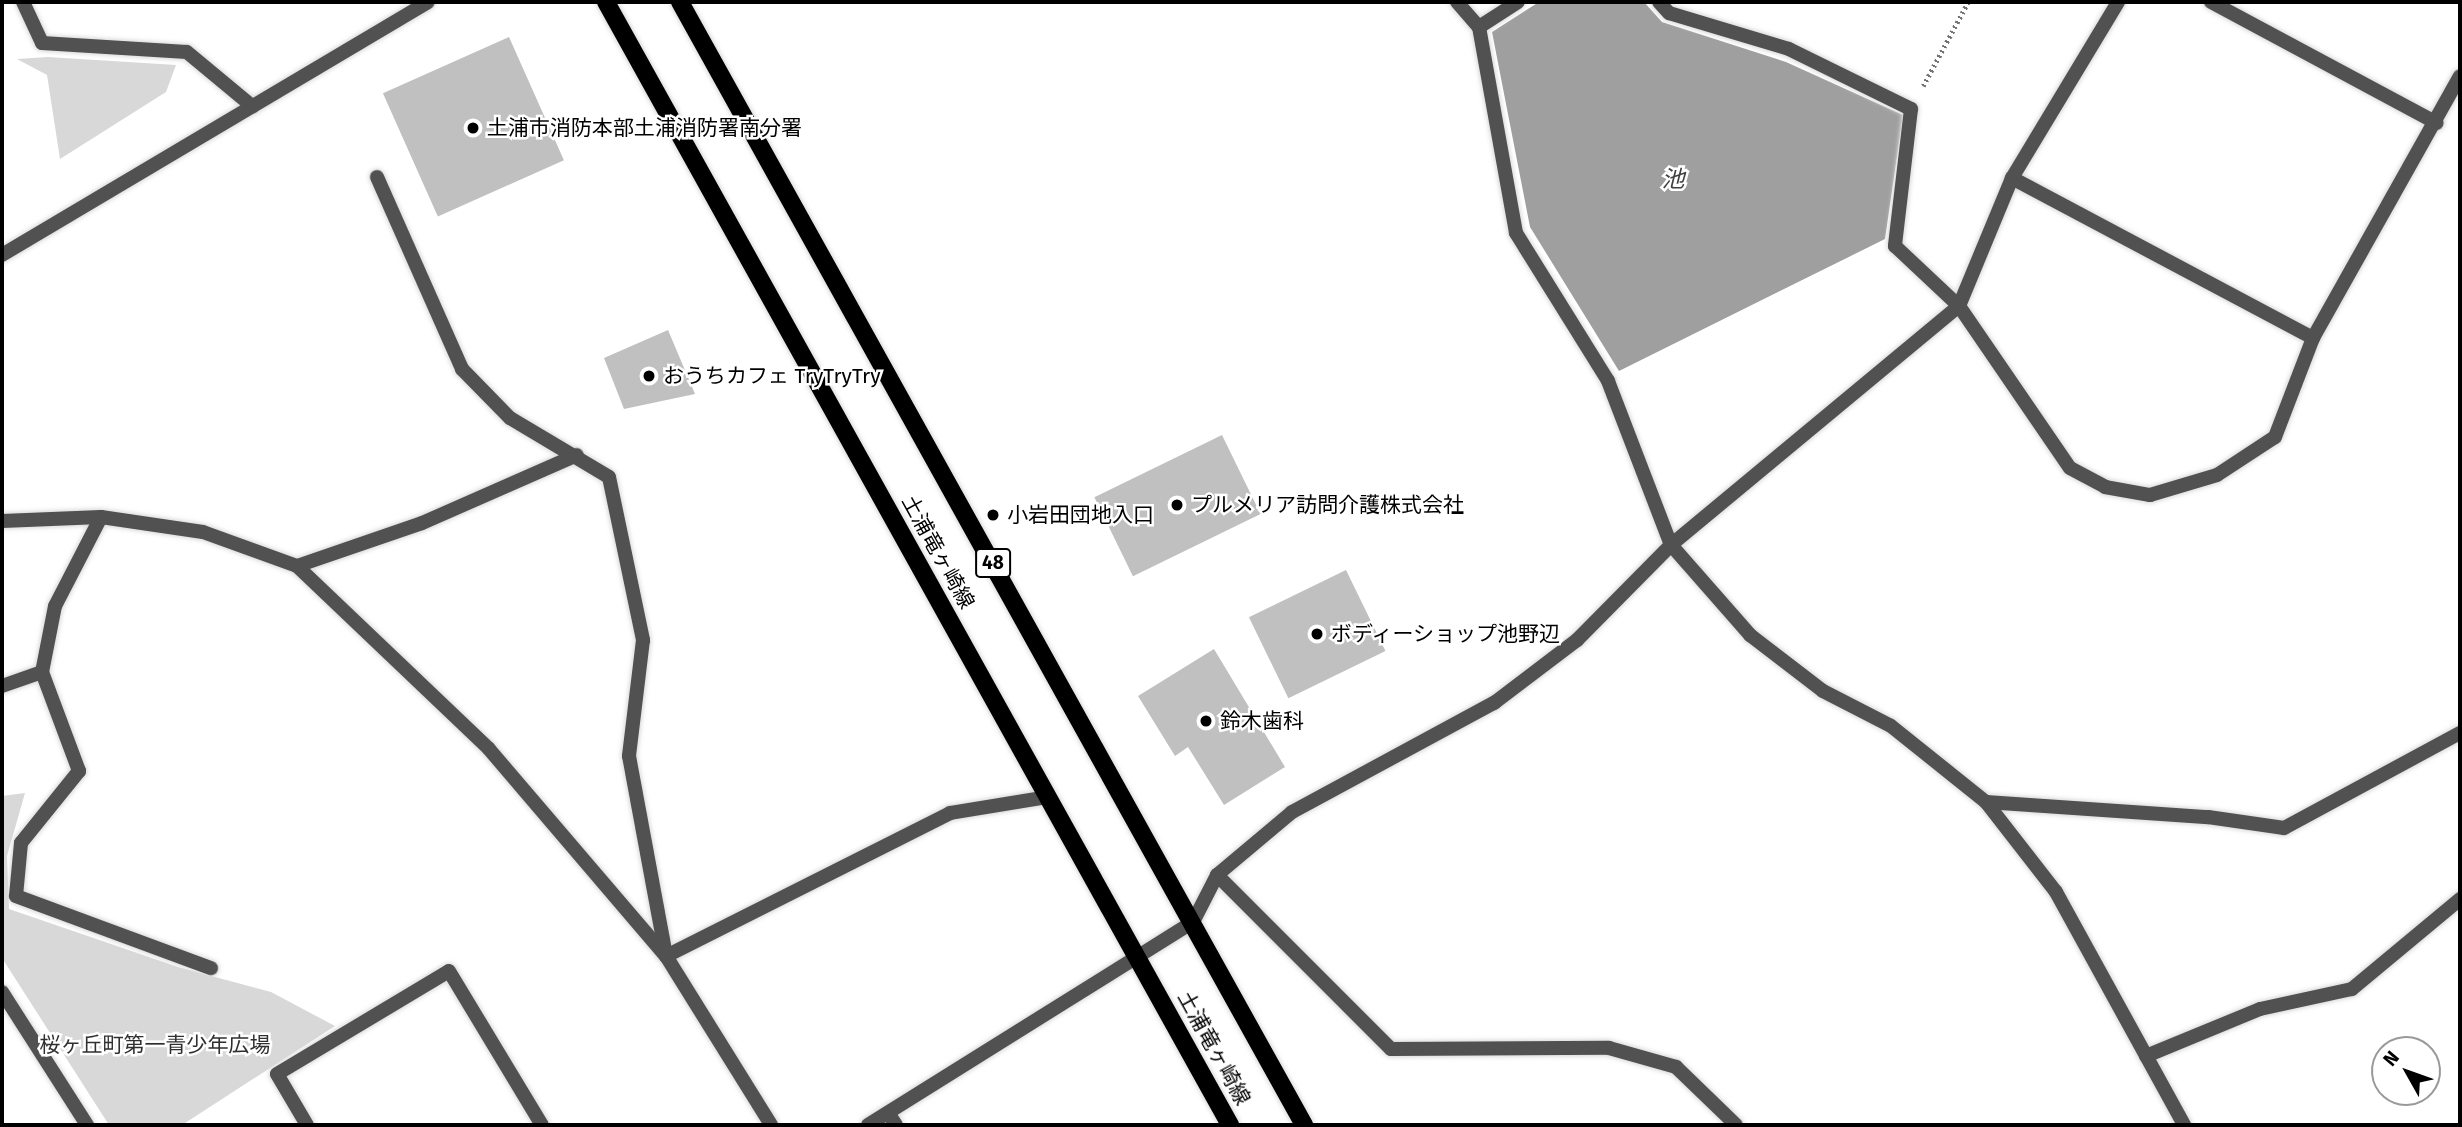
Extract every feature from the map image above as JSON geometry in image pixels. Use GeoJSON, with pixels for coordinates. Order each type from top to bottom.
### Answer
{"type":"FeatureCollection","features":[{"type":"Feature","properties":{"kind":"main road","name":"土浦竜ヶ崎線"},"geometry":{"type":"LineString","coordinates":[[606,2],[1230,1125]]}},
{"type":"Feature","properties":{"kind":"main road","name":"土浦竜ヶ崎線"},"geometry":{"type":"LineString","coordinates":[[680,2],[1194,922],[1304,1125]]}},
{"type":"Feature","properties":{"kind":"street"},"geometry":{"type":"LineString","coordinates":[[23,2],[42,43],[187,52],[252,106]]}},
{"type":"Feature","properties":{"kind":"street"},"geometry":{"type":"LineString","coordinates":[[2,255],[428,2]]}},
{"type":"Feature","properties":{"kind":"street"},"geometry":{"type":"LineString","coordinates":[[1457,2],[1479,27],[1516,233],[1608,381],[1671,545],[1751,635],[1823,691],[1891,726],[1986,802],[2056,891],[2184,1125]]}},
{"type":"Feature","properties":{"kind":"street"},"geometry":{"type":"LineString","coordinates":[[1479,27],[1518,2]]}},
{"type":"Feature","properties":{"kind":"street"},"geometry":{"type":"LineString","coordinates":[[1659,2],[1669,13],[1789,49],[1912,109],[1895,246],[1959,306],[2070,468],[2105,487],[2150,495],[2217,475],[2275,437],[2313,338],[2437,123],[2460,76]]}},
{"type":"Feature","properties":{"kind":"street"},"geometry":{"type":"LineString","coordinates":[[868,1125],[892,1119],[1138,956],[1194,922],[1217,875],[1292,812],[1494,704],[1577,640],[1671,545],[1959,306],[2012,178],[2118,2]]}},
{"type":"Feature","properties":{"kind":"street"},"geometry":{"type":"LineString","coordinates":[[2211,2],[2437,123]]}},
{"type":"Feature","properties":{"kind":"street"},"geometry":{"type":"LineString","coordinates":[[377,177],[462,369],[510,418],[577,455],[609,477],[643,640],[629,756],[666,956]]}},
{"type":"Feature","properties":{"kind":"street"},"geometry":{"type":"LineString","coordinates":[[2012,178],[2313,338]]}},
{"type":"Feature","properties":{"kind":"street"},"geometry":{"type":"LineString","coordinates":[[297,566],[422,523],[577,455]]}},
{"type":"Feature","properties":{"kind":"street"},"geometry":{"type":"LineString","coordinates":[[101,517],[55,606],[42,672],[79,771],[21,843],[16,896],[211,968]]}},
{"type":"Feature","properties":{"kind":"street"},"geometry":{"type":"LineString","coordinates":[[2,521],[101,517],[203,532],[297,566],[489,749],[666,956],[771,1125]]}},
{"type":"Feature","properties":{"kind":"street"},"geometry":{"type":"LineString","coordinates":[[2,686],[42,672]]}},
{"type":"Feature","properties":{"kind":"street"},"geometry":{"type":"LineString","coordinates":[[1986,802],[2208,817],[2284,828],[2460,733]]}},
{"type":"Feature","properties":{"kind":"street"},"geometry":{"type":"LineString","coordinates":[[666,956],[950,813],[1048,797]]}},
{"type":"Feature","properties":{"kind":"street"},"geometry":{"type":"LineString","coordinates":[[1217,875],[1391,1049],[1609,1048],[1676,1067],[1736,1125]]}},
{"type":"Feature","properties":{"kind":"street"},"geometry":{"type":"LineString","coordinates":[[2146,1056],[2260,1009],[2352,989],[2460,899]]}},
{"type":"Feature","properties":{"kind":"street"},"geometry":{"type":"LineString","coordinates":[[307,1125],[277,1074],[449,971],[542,1125]]}},
{"type":"Feature","properties":{"kind":"street"},"geometry":{"type":"LineString","coordinates":[[2,992],[87,1125]]}},
{"type":"Feature","properties":{"kind":"path"},"geometry":{"type":"LineString","coordinates":[[1912,109],[1968,2]]}},
{"type":"Feature","properties":{"kind":"green space"},"geometry":{"type":"Polygon","coordinates":[[[48,57],[176,65],[166,92],[60,159],[47,75],[17,59],[48,57]]]}},
{"type":"Feature","properties":{"kind":"green space","name":"桜ヶ丘町第一青少年広場"},"geometry":{"type":"Polygon","coordinates":[[[25,793],[7,856],[9,909],[178,967],[271,992],[335,1026],[182,1125],[109,1125],[2,958],[2,796],[25,793]]]}},
{"type":"Feature","properties":{"kind":"water","name":"池"},"geometry":{"type":"Polygon","coordinates":[[[1539,2],[1644,2],[1662,22],[1786,62],[1903,115],[1885,239],[1619,371],[1530,227],[1492,32],[1539,2]]]}},
{"type":"Feature","properties":{"kind":"building","name":"土浦市消防本部土浦消防署南分署"},"geometry":{"type":"Polygon","coordinates":[[[509,37],[564,160],[438,216],[383,93],[509,37]]]}},
{"type":"Feature","properties":{"kind":"building","name":"おうちカフェ TryTryTry"},"geometry":{"type":"Polygon","coordinates":[[[668,330],[695,394],[624,409],[604,358],[668,330]]]}},
{"type":"Feature","properties":{"kind":"building","name":"プルメリア訪問介護株式会社"},"geometry":{"type":"Polygon","coordinates":[[[1222,435],[1261,514],[1133,576],[1094,497],[1222,435]]]}},
{"type":"Feature","properties":{"kind":"building","name":"ボディーショップ池野辺"},"geometry":{"type":"Polygon","coordinates":[[[1346,570],[1385,651],[1288,698],[1249,617],[1346,570]]]}},
{"type":"Feature","properties":{"kind":"building","name":"鈴木歯科"},"geometry":{"type":"Polygon","coordinates":[[[1214,649],[1285,767],[1224,805],[1188,747],[1175,756],[1138,696],[1214,649]]]}},
{"type":"Feature","properties":{"kind":"place","name":"土浦市消防本部土浦消防署南分署"},"geometry":{"type":"Point","coordinates":[473,128]}},
{"type":"Feature","properties":{"kind":"place","name":"おうちカフェ TryTryTry"},"geometry":{"type":"Point","coordinates":[649,376]}},
{"type":"Feature","properties":{"kind":"place","name":"プルメリア訪問介護株式会社"},"geometry":{"type":"Point","coordinates":[1177,505]}},
{"type":"Feature","properties":{"kind":"place","name":"小岩田団地入口"},"geometry":{"type":"Point","coordinates":[993,515]}},
{"type":"Feature","properties":{"kind":"place","name":"ボディーショップ池野辺"},"geometry":{"type":"Point","coordinates":[1317,634]}},
{"type":"Feature","properties":{"kind":"place","name":"鈴木歯科"},"geometry":{"type":"Point","coordinates":[1206,721]}}]}
